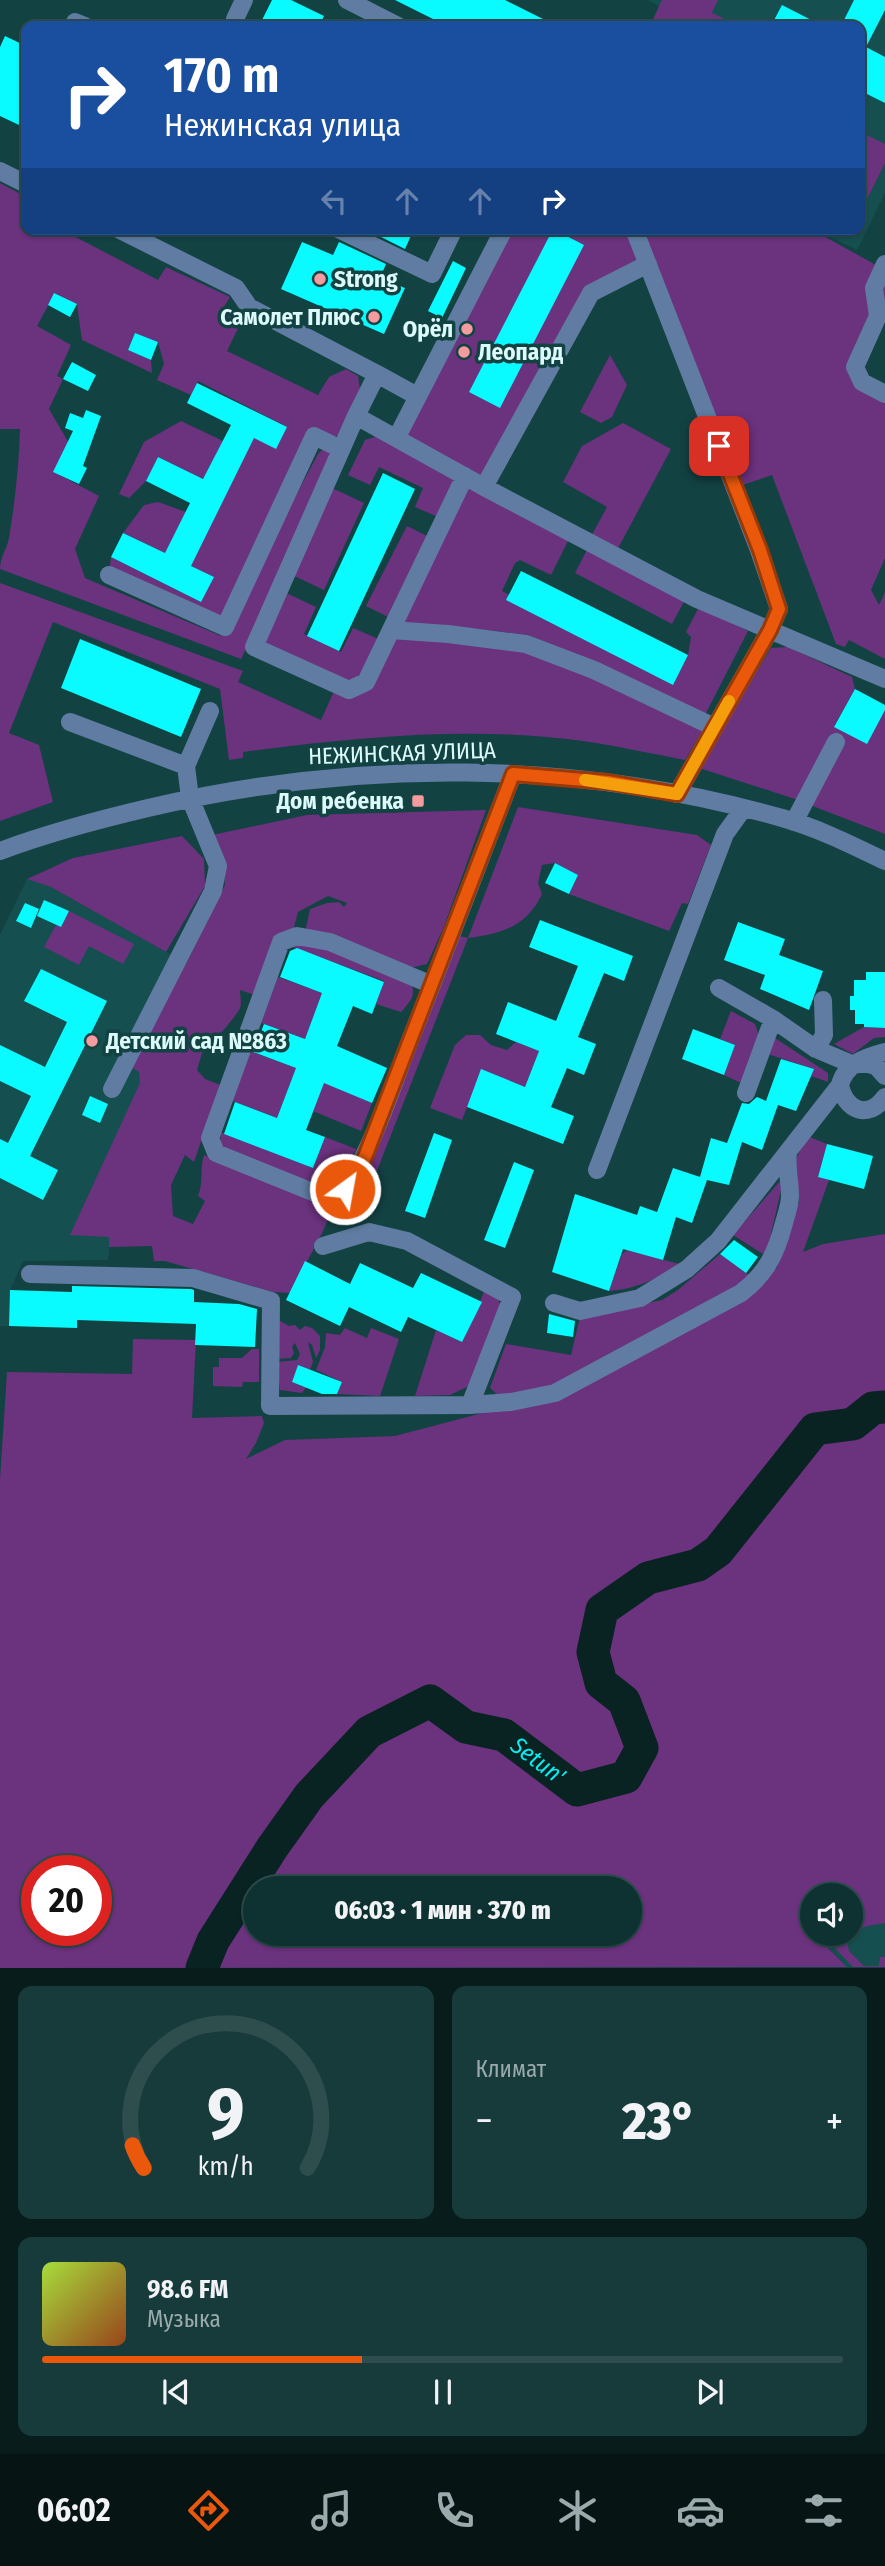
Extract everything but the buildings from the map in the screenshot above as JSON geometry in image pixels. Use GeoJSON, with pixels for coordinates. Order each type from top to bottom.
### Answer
{"type":"FeatureCollection","features":[{"type":"Feature","properties":{"kind":"street"},"geometry":{"type":"LineString","coordinates":[[235,19],[244,0]]}},
{"type":"Feature","properties":{"kind":"street"},"geometry":{"type":"LineString","coordinates":[[347,0],[388,21]]}},
{"type":"Feature","properties":{"kind":"street"},"geometry":{"type":"LineString","coordinates":[[0,171],[21,182]]}},
{"type":"Feature","properties":{"kind":"street"},"geometry":{"type":"LineString","coordinates":[[130,235],[236,288],[249,307],[417,396]]}},
{"type":"Feature","properties":{"kind":"street"},"geometry":{"type":"LineString","coordinates":[[351,235],[432,274],[451,235]]}},
{"type":"Feature","properties":{"kind":"street"},"geometry":{"type":"LineString","coordinates":[[397,438],[501,235]]}},
{"type":"Feature","properties":{"kind":"street"},"geometry":{"type":"LineString","coordinates":[[636,235],[779,609],[770,630],[677,794]]}},
{"type":"Feature","properties":{"kind":"street"},"geometry":{"type":"LineString","coordinates":[[484,487],[591,293],[648,264]]}},
{"type":"Feature","properties":{"kind":"street"},"geometry":{"type":"LineString","coordinates":[[885,264],[874,288],[878,316],[855,367],[862,382],[885,394]]}},
{"type":"Feature","properties":{"kind":"street"},"geometry":{"type":"LineString","coordinates":[[377,374],[254,647],[349,690],[366,682],[465,476]]}},
{"type":"Feature","properties":{"kind":"street"},"geometry":{"type":"LineString","coordinates":[[356,416],[697,599],[885,679]]}},
{"type":"Feature","properties":{"kind":"street"},"geometry":{"type":"LineString","coordinates":[[109,575],[225,627],[314,436],[341,449]]}},
{"type":"Feature","properties":{"kind":"street"},"geometry":{"type":"LineString","coordinates":[[391,630],[526,644],[594,670],[714,727]]}},
{"type":"Feature","properties":{"kind":"street"},"geometry":{"type":"LineString","coordinates":[[112,1089],[213,891],[218,866],[190,798],[186,766],[210,711]]}},
{"type":"Feature","properties":{"kind":"street"},"geometry":{"type":"LineString","coordinates":[[70,722],[186,766]]}},
{"type":"Feature","properties":{"kind":"street"},"geometry":{"type":"LineString","coordinates":[[794,822],[836,741]]}},
{"type":"Feature","properties":{"kind":"street","name":"НЕЖИНСКАЯ УЛИЦА"},"geometry":{"type":"LineString","coordinates":[[0,851],[77,825],[190,798],[296,781],[416,772],[513,774],[608,782],[677,794],[794,822],[885,861]]}},
{"type":"Feature","properties":{"kind":"street"},"geometry":{"type":"LineString","coordinates":[[432,985],[330,942],[297,936],[281,942],[211,1138],[216,1153],[320,1195],[345,1189],[363,1162],[432,985],[513,774]]}},
{"type":"Feature","properties":{"kind":"street"},"geometry":{"type":"LineString","coordinates":[[597,1170],[725,834],[743,809]]}},
{"type":"Feature","properties":{"kind":"street"},"geometry":{"type":"LineString","coordinates":[[719,988],[773,1019],[817,1049],[854,1065],[865,1063],[876,1066],[885,1076]]}},
{"type":"Feature","properties":{"kind":"street"},"geometry":{"type":"LineString","coordinates":[[817,1049],[824,1035],[823,1000]]}},
{"type":"Feature","properties":{"kind":"street"},"geometry":{"type":"LineString","coordinates":[[746,1093],[773,1019]]}},
{"type":"Feature","properties":{"kind":"street"},"geometry":{"type":"LineString","coordinates":[[554,1303],[580,1311],[640,1298],[687,1269],[718,1241],[840,1085],[842,1077],[854,1065],[870,1056],[885,1052]]}},
{"type":"Feature","properties":{"kind":"street"},"geometry":{"type":"LineString","coordinates":[[840,1085],[842,1096],[849,1105],[859,1110],[870,1109],[880,1104],[885,1097]]}},
{"type":"Feature","properties":{"kind":"street"},"geometry":{"type":"LineString","coordinates":[[30,1274],[192,1278],[271,1301],[270,1406],[470,1405],[511,1402],[555,1393],[741,1293],[757,1281],[770,1264],[778,1246],[790,1200],[786,1165],[788,1152]]}},
{"type":"Feature","properties":{"kind":"street"},"geometry":{"type":"LineString","coordinates":[[323,1246],[369,1232],[407,1241],[512,1297],[470,1405]]}},
{"type":"Feature","properties":{"kind":"shaded area"},"geometry":{"type":"Polygon","coordinates":[[[648,0],[885,0],[885,193],[865,234],[865,21],[652,21],[659,6],[648,0]]]}},
{"type":"Feature","properties":{"kind":"shaded area"},"geometry":{"type":"Polygon","coordinates":[[[662,0],[718,0],[712,13],[727,20],[726,21],[652,21],[662,0]]]}},
{"type":"Feature","properties":{"kind":"shaded area"},"geometry":{"type":"Polygon","coordinates":[[[865,134],[885,144],[885,163],[865,203],[865,134]]]}},
{"type":"Feature","properties":{"kind":"shaded area"},"geometry":{"type":"Polygon","coordinates":[[[0,183],[21,194],[21,235],[72,235],[158,280],[166,267],[230,297],[222,310],[243,318],[227,351],[318,395],[329,377],[346,369],[358,376],[360,390],[340,435],[327,439],[312,432],[219,625],[109,575],[111,557],[201,602],[213,577],[179,560],[241,432],[287,427],[198,381],[191,395],[157,380],[164,364],[158,342],[135,333],[128,350],[151,360],[152,373],[82,340],[77,305],[55,293],[37,326],[71,345],[57,376],[63,379],[49,409],[70,445],[54,472],[99,496],[75,549],[85,578],[221,636],[318,454],[329,443],[341,449],[241,659],[0,569],[13,511],[20,429],[0,429],[0,183]]]}},
{"type":"Feature","properties":{"kind":"shaded area"},"geometry":{"type":"Polygon","coordinates":[[[501,235],[636,235],[648,264],[591,293],[484,487],[397,437],[501,235]]]}},
{"type":"Feature","properties":{"kind":"shaded area"},"geometry":{"type":"Polygon","coordinates":[[[645,235],[822,235],[885,270],[885,304],[856,366],[885,392],[885,558],[871,590],[879,605],[885,592],[885,659],[849,640],[845,647],[836,644],[772,475],[740,486],[645,235]]]}},
{"type":"Feature","properties":{"kind":"shaded area"},"geometry":{"type":"Polygon","coordinates":[[[826,235],[864,235],[857,250],[826,235]]]}},
{"type":"Feature","properties":{"kind":"shaded area"},"geometry":{"type":"Polygon","coordinates":[[[610,355],[627,385],[612,417],[601,423],[580,412],[610,355]]]}},
{"type":"Feature","properties":{"kind":"shaded area"},"geometry":{"type":"Polygon","coordinates":[[[181,421],[223,441],[203,479],[158,457],[146,481],[129,498],[119,494],[144,442],[181,421]]]}},
{"type":"Feature","properties":{"kind":"shaded area"},"geometry":{"type":"Polygon","coordinates":[[[623,423],[671,449],[614,556],[588,542],[607,507],[563,482],[582,446],[623,423]]]}},
{"type":"Feature","properties":{"kind":"shaded area"},"geometry":{"type":"Polygon","coordinates":[[[378,436],[452,472],[455,487],[440,518],[415,507],[423,488],[379,467],[370,485],[348,475],[365,440],[378,436]]]}},
{"type":"Feature","properties":{"kind":"shaded area"},"geometry":{"type":"Polygon","coordinates":[[[466,485],[569,539],[551,575],[520,560],[515,563],[502,591],[673,684],[688,655],[691,637],[686,632],[699,607],[748,631],[705,715],[598,663],[528,635],[444,625],[400,623],[466,485]]]}},
{"type":"Feature","properties":{"kind":"shaded area"},"geometry":{"type":"Polygon","coordinates":[[[332,488],[364,503],[324,590],[292,575],[332,488]]]}},
{"type":"Feature","properties":{"kind":"shaded area"},"geometry":{"type":"Polygon","coordinates":[[[158,502],[186,512],[165,553],[123,533],[144,505],[158,502]]]}},
{"type":"Feature","properties":{"kind":"shaded area"},"geometry":{"type":"Polygon","coordinates":[[[407,526],[429,537],[388,617],[366,606],[407,526]]]}},
{"type":"Feature","properties":{"kind":"shaded area"},"geometry":{"type":"Polygon","coordinates":[[[589,546],[687,596],[672,624],[575,573],[589,546]]]}},
{"type":"Feature","properties":{"kind":"shaded area"},"geometry":{"type":"Polygon","coordinates":[[[0,583],[243,671],[238,682],[321,720],[335,689],[350,696],[395,634],[523,647],[704,728],[685,760],[602,744],[547,737],[460,734],[373,738],[286,747],[243,752],[243,758],[229,760],[220,689],[53,622],[9,733],[39,745],[53,802],[0,821],[0,583]]]}},
{"type":"Feature","properties":{"kind":"shaded area"},"geometry":{"type":"Polygon","coordinates":[[[284,592],[316,607],[304,634],[341,652],[353,628],[381,640],[363,679],[346,683],[264,647],[263,636],[284,592]]]}},
{"type":"Feature","properties":{"kind":"shaded area"},"geometry":{"type":"Polygon","coordinates":[[[788,647],[852,677],[855,689],[834,726],[885,710],[885,834],[792,798],[699,768],[771,648],[788,647]]]}},
{"type":"Feature","properties":{"kind":"shaded area"},"geometry":{"type":"Polygon","coordinates":[[[518,807],[697,835],[711,845],[688,904],[682,903],[669,931],[569,894],[578,875],[555,863],[542,865],[538,883],[542,894],[521,921],[502,931],[468,938],[518,807]]]}},
{"type":"Feature","properties":{"kind":"shaded area"},"geometry":{"type":"Polygon","coordinates":[[[486,810],[443,929],[427,964],[410,968],[304,937],[310,909],[339,902],[344,907],[347,903],[328,896],[298,912],[293,931],[255,995],[240,990],[240,1008],[202,1053],[197,1070],[205,1079],[228,1088],[206,1127],[194,1162],[185,1155],[171,1185],[173,1216],[193,1224],[205,1201],[198,1196],[204,1155],[265,1181],[345,1197],[460,936],[468,938],[362,1209],[364,1215],[350,1222],[328,1219],[290,1293],[273,1292],[165,1261],[154,1261],[152,1246],[109,1247],[109,1237],[70,1235],[140,1083],[139,1072],[130,1066],[133,1052],[187,962],[225,885],[223,866],[212,835],[307,815],[486,810]]]}},
{"type":"Feature","properties":{"kind":"shaded area"},"geometry":{"type":"Polygon","coordinates":[[[182,836],[204,859],[205,886],[166,952],[51,887],[27,879],[73,858],[182,836]]]}},
{"type":"Feature","properties":{"kind":"shaded area","name":"Детский сад №863"},"geometry":{"type":"Polygon","coordinates":[[[27,879],[51,887],[166,952],[209,973],[110,1237],[108,1260],[23,1261],[10,1290],[9,1326],[0,1326],[0,935],[27,879]]]}},
{"type":"Feature","properties":{"kind":"shaded area"},"geometry":{"type":"Polygon","coordinates":[[[69,911],[134,944],[123,964],[89,946],[79,965],[44,947],[56,925],[61,927],[69,911]]]}},
{"type":"Feature","properties":{"kind":"shaded area"},"geometry":{"type":"Polygon","coordinates":[[[314,944],[412,985],[411,1000],[401,1012],[376,1004],[384,981],[290,946],[314,944]]]}},
{"type":"Feature","properties":{"kind":"shaded area"},"geometry":{"type":"Polygon","coordinates":[[[278,977],[322,993],[305,1039],[261,1023],[278,977]]]}},
{"type":"Feature","properties":{"kind":"shaded area"},"geometry":{"type":"Polygon","coordinates":[[[731,1011],[755,1024],[759,1036],[743,1084],[724,1075],[735,1045],[720,1039],[731,1011]]]}},
{"type":"Feature","properties":{"kind":"shaded area"},"geometry":{"type":"Polygon","coordinates":[[[864,1027],[885,1028],[885,1037],[874,1038],[853,1054],[834,1044],[864,1027]]]}},
{"type":"Feature","properties":{"kind":"shaded area"},"geometry":{"type":"Polygon","coordinates":[[[769,1034],[828,1073],[828,1082],[811,1076],[813,1069],[762,1052],[769,1034]]]}},
{"type":"Feature","properties":{"kind":"shaded area"},"geometry":{"type":"Polygon","coordinates":[[[466,1035],[480,1035],[491,1045],[507,1050],[516,1042],[539,1051],[525,1087],[482,1070],[462,1120],[430,1108],[455,1045],[466,1035]]]}},
{"type":"Feature","properties":{"kind":"shaded area"},"geometry":{"type":"Polygon","coordinates":[[[250,1051],[296,1068],[277,1118],[233,1101],[250,1051]]]}},
{"type":"Feature","properties":{"kind":"shaded area"},"geometry":{"type":"Polygon","coordinates":[[[332,1061],[340,1089],[372,1103],[361,1131],[313,1111],[332,1061]]]}},
{"type":"Feature","properties":{"kind":"shaded area"},"geometry":{"type":"Polygon","coordinates":[[[220,1132],[313,1168],[325,1137],[356,1149],[346,1173],[326,1182],[298,1180],[221,1147],[220,1132]]]}},
{"type":"Feature","properties":{"kind":"shaded area"},"geometry":{"type":"Polygon","coordinates":[[[807,1136],[827,1144],[818,1176],[829,1180],[803,1252],[823,1244],[885,1234],[885,1923],[863,1928],[863,1883],[800,1883],[800,1946],[826,1946],[847,1967],[0,1968],[0,1479],[7,1372],[132,1374],[133,1339],[196,1340],[192,1418],[262,1416],[264,1423],[246,1459],[285,1440],[395,1436],[509,1406],[552,1400],[777,1268],[799,1202],[796,1159],[807,1136]]]}},
{"type":"Feature","properties":{"kind":"shaded area"},"geometry":{"type":"Polygon","coordinates":[[[780,1181],[782,1186],[768,1247],[763,1254],[733,1235],[780,1181]]]}},
{"type":"Feature","properties":{"kind":"shaded area"},"geometry":{"type":"Polygon","coordinates":[[[627,1250],[679,1264],[646,1282],[609,1291],[622,1254],[627,1250]]]}},
{"type":"Feature","properties":{"kind":"shaded area"},"geometry":{"type":"Polygon","coordinates":[[[720,1254],[749,1275],[742,1284],[556,1385],[499,1396],[490,1388],[506,1344],[571,1355],[580,1317],[662,1300],[678,1290],[720,1254]]]}},
{"type":"Feature","properties":{"kind":"shaded area"},"geometry":{"type":"Polygon","coordinates":[[[484,1292],[498,1298],[501,1309],[471,1385],[450,1395],[415,1396],[436,1330],[462,1342],[484,1292]]]}},
{"type":"Feature","properties":{"kind":"shaded area"},"geometry":{"type":"Polygon","coordinates":[[[277,1319],[289,1326],[295,1325],[300,1330],[305,1326],[312,1328],[320,1336],[320,1350],[316,1358],[312,1345],[308,1342],[313,1362],[310,1370],[298,1366],[292,1382],[303,1387],[306,1379],[308,1385],[302,1393],[280,1390],[277,1362],[297,1360],[300,1354],[295,1343],[291,1358],[277,1359],[277,1319]]]}},
{"type":"Feature","properties":{"kind":"shaded area"},"geometry":{"type":"Polygon","coordinates":[[[345,1328],[367,1338],[371,1328],[399,1339],[380,1396],[337,1394],[342,1382],[316,1370],[325,1347],[326,1333],[340,1335],[345,1328]]]}},
{"type":"Feature","properties":{"kind":"shaded area"},"geometry":{"type":"Polygon","coordinates":[[[252,1349],[259,1349],[259,1382],[243,1382],[242,1387],[213,1386],[213,1367],[219,1367],[219,1358],[242,1358],[252,1349]]]}},
{"type":"Feature","properties":{"kind":"shaded area"},"geometry":{"type":"Polygon","coordinates":[[[885,1910],[885,1967],[847,1967],[827,1946],[863,1946],[863,1925],[885,1910]]]}},
{"type":"Feature","properties":{"kind":"shaded area"},"geometry":{"type":"Polygon","coordinates":[[[833,1946],[848,1946],[849,1951],[864,1966],[879,1966],[880,1957],[885,1957],[885,1967],[853,1967],[833,1946]]]}},
{"type":"Feature","properties":{"kind":"waterway","name":"Setun'"},"geometry":{"type":"LineString","coordinates":[[202,1968],[213,1941],[272,1848],[309,1796],[369,1732],[430,1701],[466,1727],[504,1735],[577,1790],[626,1777],[642,1748],[624,1701],[601,1683],[593,1652],[602,1610],[648,1578],[698,1565],[718,1551],[815,1429],[853,1424],[873,1408],[885,1407]]}},
{"type":"Feature","properties":{"kind":"slow traffic"},"geometry":{"type":"LineString","coordinates":[[585,780],[677,794],[729,701]]}},
{"type":"Feature","properties":{"kind":"place","name":"Strong"},"geometry":{"type":"Point","coordinates":[320,279]}},
{"type":"Feature","properties":{"kind":"place","name":"Самолет Плюс"},"geometry":{"type":"Point","coordinates":[374,317]}},
{"type":"Feature","properties":{"kind":"place","name":"Орёл"},"geometry":{"type":"Point","coordinates":[467,329]}},
{"type":"Feature","properties":{"kind":"place","name":"Леопард"},"geometry":{"type":"Point","coordinates":[464,352]}},
{"type":"Feature","properties":{"kind":"place","name":"Дом ребенка"},"geometry":{"type":"Point","coordinates":[418,801]}},
{"type":"Feature","properties":{"kind":"place","name":"Детский сад №863"},"geometry":{"type":"Point","coordinates":[92,1041]}},
{"type":"Feature","properties":{"kind":"route"},"geometry":{"type":"LineString","coordinates":[[345,1189],[363,1162],[513,774],[608,782],[677,794],[770,630],[779,609],[760,550],[736,495],[719,446]]}}]}
